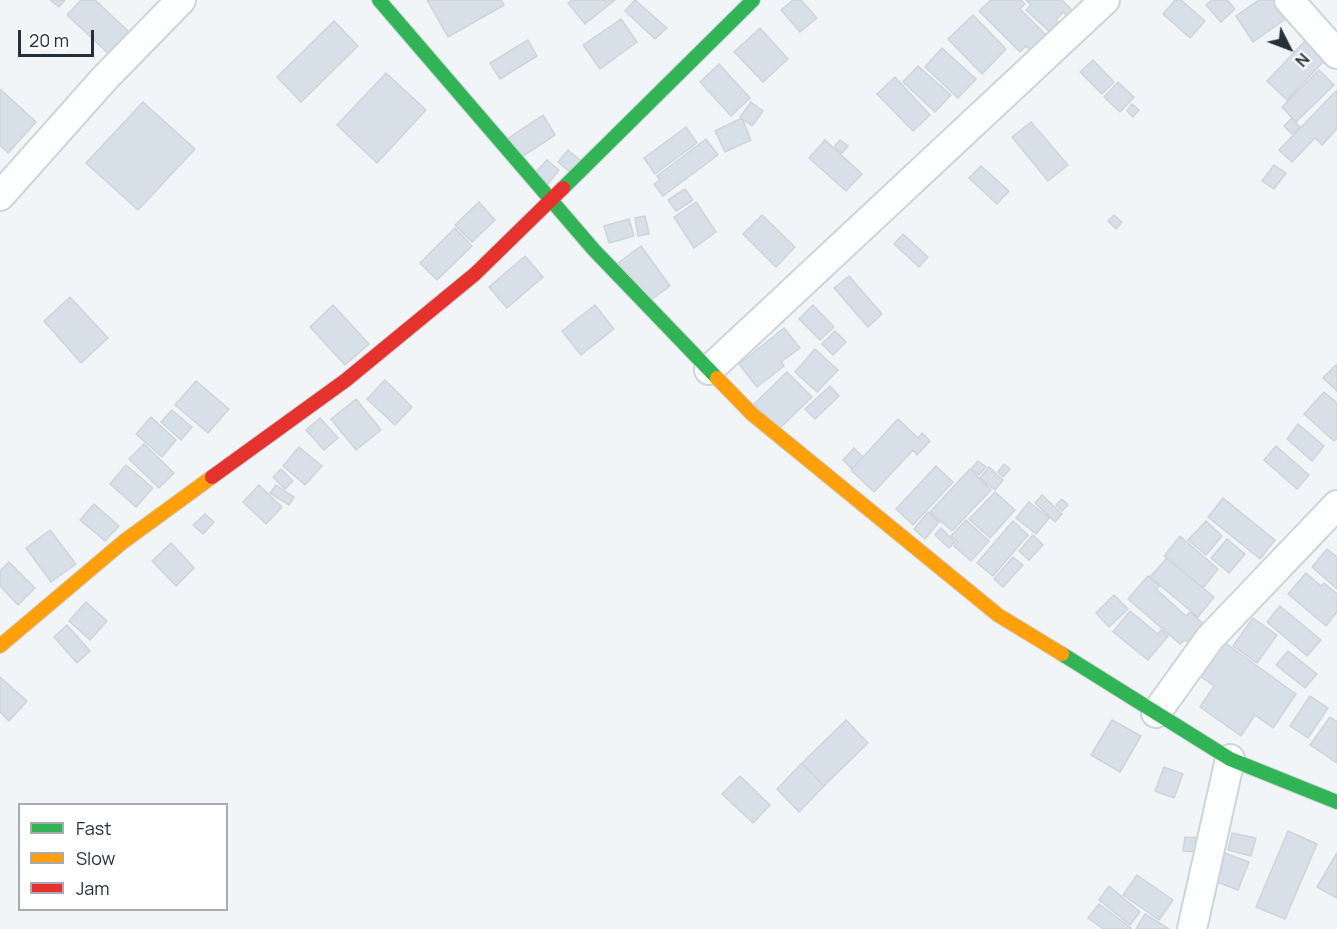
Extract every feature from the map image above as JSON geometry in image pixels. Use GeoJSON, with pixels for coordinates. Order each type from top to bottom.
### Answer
{"type":"FeatureCollection","features":[{"type":"Feature","properties":{"kind":"street"},"geometry":{"type":"LineString","coordinates":[[0,196],[161,17],[181,0]]}},
{"type":"Feature","properties":{"kind":"street"},"geometry":{"type":"LineString","coordinates":[[379,0],[594,250],[752,414],[998,615],[1230,759],[1337,802]]}},
{"type":"Feature","properties":{"kind":"street"},"geometry":{"type":"LineString","coordinates":[[0,646],[123,542],[346,380],[475,274],[753,0]]}},
{"type":"Feature","properties":{"kind":"street"},"geometry":{"type":"LineString","coordinates":[[709,369],[1105,0]]}},
{"type":"Feature","properties":{"kind":"street"},"geometry":{"type":"LineString","coordinates":[[1288,0],[1337,54]]}},
{"type":"Feature","properties":{"kind":"street"},"geometry":{"type":"LineString","coordinates":[[1156,713],[1210,638],[1337,505]]}},
{"type":"Feature","properties":{"kind":"street"},"geometry":{"type":"LineString","coordinates":[[1192,929],[1230,759]]}},
{"type":"Feature","properties":{"kind":"building"},"geometry":{"type":"Polygon","coordinates":[[[50,0],[65,0],[59,7],[50,0]]]}},
{"type":"Feature","properties":{"kind":"building"},"geometry":{"type":"Polygon","coordinates":[[[81,0],[95,0],[129,32],[109,54],[67,15],[81,0]]]}},
{"type":"Feature","properties":{"kind":"building"},"geometry":{"type":"Polygon","coordinates":[[[427,0],[501,0],[504,5],[448,37],[427,0]]]}},
{"type":"Feature","properties":{"kind":"building"},"geometry":{"type":"Polygon","coordinates":[[[572,0],[615,0],[585,24],[568,3],[572,0]]]}},
{"type":"Feature","properties":{"kind":"building"},"geometry":{"type":"Polygon","coordinates":[[[635,0],[667,28],[655,39],[625,11],[635,0]]]}},
{"type":"Feature","properties":{"kind":"building"},"geometry":{"type":"Polygon","coordinates":[[[793,0],[801,0],[817,18],[800,32],[781,10],[793,0]]]}},
{"type":"Feature","properties":{"kind":"building"},"geometry":{"type":"Polygon","coordinates":[[[991,0],[1021,0],[1025,4],[1020,9],[1049,38],[1034,54],[1026,46],[1020,52],[979,11],[991,0]]]}},
{"type":"Feature","properties":{"kind":"building"},"geometry":{"type":"Polygon","coordinates":[[[1026,0],[1062,0],[1074,12],[1069,17],[1063,12],[1056,20],[1063,27],[1054,36],[1026,10],[1031,5],[1026,0]]]}},
{"type":"Feature","properties":{"kind":"building"},"geometry":{"type":"Polygon","coordinates":[[[1175,0],[1181,0],[1205,21],[1190,38],[1163,14],[1175,0]]]}},
{"type":"Feature","properties":{"kind":"building"},"geometry":{"type":"Polygon","coordinates":[[[1212,0],[1227,0],[1235,9],[1221,22],[1206,5],[1212,0]]]}},
{"type":"Feature","properties":{"kind":"building"},"geometry":{"type":"Polygon","coordinates":[[[1259,0],[1279,0],[1290,16],[1253,42],[1236,16],[1259,0]]]}},
{"type":"Feature","properties":{"kind":"building"},"geometry":{"type":"Polygon","coordinates":[[[973,15],[1006,49],[982,74],[948,39],[973,15]]]}},
{"type":"Feature","properties":{"kind":"building"},"geometry":{"type":"Polygon","coordinates":[[[621,19],[637,42],[600,69],[583,45],[621,19]]]}},
{"type":"Feature","properties":{"kind":"building"},"geometry":{"type":"Polygon","coordinates":[[[334,21],[358,46],[301,102],[277,77],[334,21]]]}},
{"type":"Feature","properties":{"kind":"building"},"geometry":{"type":"Polygon","coordinates":[[[760,28],[788,59],[763,82],[734,52],[760,28]]]}},
{"type":"Feature","properties":{"kind":"building"},"geometry":{"type":"Polygon","coordinates":[[[528,40],[537,56],[500,79],[490,63],[528,40]]]}},
{"type":"Feature","properties":{"kind":"building"},"geometry":{"type":"Polygon","coordinates":[[[1306,40],[1326,59],[1287,100],[1267,81],[1306,40]]]}},
{"type":"Feature","properties":{"kind":"building"},"geometry":{"type":"Polygon","coordinates":[[[942,48],[976,79],[958,98],[925,67],[942,48]]]}},
{"type":"Feature","properties":{"kind":"building"},"geometry":{"type":"Polygon","coordinates":[[[1093,60],[1114,82],[1102,94],[1080,72],[1093,60]]]}},
{"type":"Feature","properties":{"kind":"building"},"geometry":{"type":"Polygon","coordinates":[[[719,64],[750,98],[731,116],[700,82],[719,64]]]}},
{"type":"Feature","properties":{"kind":"building"},"geometry":{"type":"Polygon","coordinates":[[[918,66],[951,95],[935,112],[903,82],[918,66]]]}},
{"type":"Feature","properties":{"kind":"building"},"geometry":{"type":"Polygon","coordinates":[[[1319,70],[1334,85],[1296,122],[1282,107],[1319,70]]]}},
{"type":"Feature","properties":{"kind":"building"},"geometry":{"type":"Polygon","coordinates":[[[386,73],[426,110],[377,163],[337,125],[386,73]]]}},
{"type":"Feature","properties":{"kind":"building"},"geometry":{"type":"Polygon","coordinates":[[[895,77],[930,115],[913,131],[877,94],[895,77]]]}},
{"type":"Feature","properties":{"kind":"building"},"geometry":{"type":"Polygon","coordinates":[[[1118,82],[1134,97],[1120,112],[1104,97],[1118,82]]]}},
{"type":"Feature","properties":{"kind":"building"},"geometry":{"type":"Polygon","coordinates":[[[0,89],[36,122],[8,153],[0,145],[0,89]]]}},
{"type":"Feature","properties":{"kind":"building"},"geometry":{"type":"Polygon","coordinates":[[[1337,90],[1337,129],[1322,145],[1315,138],[1292,162],[1279,150],[1337,90]]]}},
{"type":"Feature","properties":{"kind":"building"},"geometry":{"type":"Polygon","coordinates":[[[143,102],[195,149],[138,210],[86,163],[143,102]]]}},
{"type":"Feature","properties":{"kind":"building"},"geometry":{"type":"Polygon","coordinates":[[[751,102],[763,111],[752,126],[740,117],[751,102]]]}},
{"type":"Feature","properties":{"kind":"building"},"geometry":{"type":"Polygon","coordinates":[[[1132,104],[1139,110],[1133,117],[1127,111],[1132,104]]]}},
{"type":"Feature","properties":{"kind":"building"},"geometry":{"type":"Polygon","coordinates":[[[543,115],[555,135],[520,158],[507,139],[543,115]]]}},
{"type":"Feature","properties":{"kind":"building"},"geometry":{"type":"Polygon","coordinates":[[[742,118],[751,140],[725,152],[715,131],[742,118]]]}},
{"type":"Feature","properties":{"kind":"building"},"geometry":{"type":"Polygon","coordinates":[[[1292,118],[1300,127],[1292,134],[1284,126],[1292,118]]]}},
{"type":"Feature","properties":{"kind":"building"},"geometry":{"type":"Polygon","coordinates":[[[1031,122],[1068,165],[1048,181],[1012,137],[1031,122]]]}},
{"type":"Feature","properties":{"kind":"building"},"geometry":{"type":"Polygon","coordinates":[[[686,127],[697,143],[655,174],[644,158],[686,127]]]}},
{"type":"Feature","properties":{"kind":"building"},"geometry":{"type":"Polygon","coordinates":[[[706,139],[718,155],[663,196],[654,184],[660,180],[657,176],[706,139]]]}},
{"type":"Feature","properties":{"kind":"building"},"geometry":{"type":"Polygon","coordinates":[[[825,140],[862,174],[846,191],[809,158],[825,140]]]}},
{"type":"Feature","properties":{"kind":"building"},"geometry":{"type":"Polygon","coordinates":[[[840,140],[848,146],[842,153],[834,147],[840,140]]]}},
{"type":"Feature","properties":{"kind":"building"},"geometry":{"type":"Polygon","coordinates":[[[568,150],[581,161],[571,173],[558,162],[568,150]]]}},
{"type":"Feature","properties":{"kind":"building"},"geometry":{"type":"Polygon","coordinates":[[[547,160],[559,170],[548,184],[535,173],[547,160]]]}},
{"type":"Feature","properties":{"kind":"building"},"geometry":{"type":"Polygon","coordinates":[[[1274,165],[1286,173],[1274,189],[1262,181],[1274,165]]]}},
{"type":"Feature","properties":{"kind":"building"},"geometry":{"type":"Polygon","coordinates":[[[981,166],[1009,191],[997,204],[969,178],[981,166]]]}},
{"type":"Feature","properties":{"kind":"building"},"geometry":{"type":"Polygon","coordinates":[[[685,189],[693,200],[676,211],[668,200],[685,189]]]}},
{"type":"Feature","properties":{"kind":"building"},"geometry":{"type":"Polygon","coordinates":[[[479,202],[495,220],[472,242],[455,225],[479,202]]]}},
{"type":"Feature","properties":{"kind":"building"},"geometry":{"type":"Polygon","coordinates":[[[696,202],[716,232],[694,248],[674,217],[696,202]]]}},
{"type":"Feature","properties":{"kind":"building"},"geometry":{"type":"Polygon","coordinates":[[[762,215],[795,247],[776,267],[743,234],[762,215]]]}},
{"type":"Feature","properties":{"kind":"building"},"geometry":{"type":"Polygon","coordinates":[[[1114,215],[1122,222],[1116,229],[1108,221],[1114,215]]]}},
{"type":"Feature","properties":{"kind":"building"},"geometry":{"type":"Polygon","coordinates":[[[645,216],[649,234],[638,236],[635,218],[645,216]]]}},
{"type":"Feature","properties":{"kind":"building"},"geometry":{"type":"Polygon","coordinates":[[[629,219],[634,236],[609,243],[604,226],[629,219]]]}},
{"type":"Feature","properties":{"kind":"building"},"geometry":{"type":"Polygon","coordinates":[[[455,228],[472,246],[437,280],[420,263],[455,228]]]}},
{"type":"Feature","properties":{"kind":"building"},"geometry":{"type":"Polygon","coordinates":[[[903,234],[928,257],[919,267],[894,244],[903,234]]]}},
{"type":"Feature","properties":{"kind":"building"},"geometry":{"type":"Polygon","coordinates":[[[641,246],[670,286],[647,303],[618,263],[641,246]]]}},
{"type":"Feature","properties":{"kind":"building"},"geometry":{"type":"Polygon","coordinates":[[[525,256],[543,277],[507,308],[489,287],[525,256]]]}},
{"type":"Feature","properties":{"kind":"building"},"geometry":{"type":"Polygon","coordinates":[[[849,276],[882,314],[868,327],[834,288],[849,276]]]}},
{"type":"Feature","properties":{"kind":"building"},"geometry":{"type":"Polygon","coordinates":[[[70,297],[108,338],[81,363],[44,321],[70,297]]]}},
{"type":"Feature","properties":{"kind":"building"},"geometry":{"type":"Polygon","coordinates":[[[333,305],[369,344],[345,365],[310,327],[333,305]]]}},
{"type":"Feature","properties":{"kind":"building"},"geometry":{"type":"Polygon","coordinates":[[[595,305],[614,329],[581,355],[562,331],[595,305]]]}},
{"type":"Feature","properties":{"kind":"building"},"geometry":{"type":"Polygon","coordinates":[[[813,305],[834,327],[820,340],[799,319],[813,305]]]}},
{"type":"Feature","properties":{"kind":"building"},"geometry":{"type":"Polygon","coordinates":[[[784,328],[800,348],[781,362],[784,366],[757,387],[739,364],[784,328]]]}},
{"type":"Feature","properties":{"kind":"building"},"geometry":{"type":"Polygon","coordinates":[[[835,331],[846,342],[833,355],[822,344],[835,331]]]}},
{"type":"Feature","properties":{"kind":"building"},"geometry":{"type":"Polygon","coordinates":[[[815,349],[838,370],[817,392],[795,372],[815,349]]]}},
{"type":"Feature","properties":{"kind":"building"},"geometry":{"type":"Polygon","coordinates":[[[1337,364],[1337,391],[1323,378],[1337,364]]]}},
{"type":"Feature","properties":{"kind":"building"},"geometry":{"type":"Polygon","coordinates":[[[787,372],[812,397],[779,429],[754,404],[787,372]]]}},
{"type":"Feature","properties":{"kind":"building"},"geometry":{"type":"Polygon","coordinates":[[[385,380],[412,407],[395,425],[367,399],[385,380]]]}},
{"type":"Feature","properties":{"kind":"building"},"geometry":{"type":"Polygon","coordinates":[[[196,381],[229,409],[208,433],[175,405],[196,381]]]}},
{"type":"Feature","properties":{"kind":"building"},"geometry":{"type":"Polygon","coordinates":[[[830,386],[839,396],[815,419],[805,409],[830,386]]]}},
{"type":"Feature","properties":{"kind":"building"},"geometry":{"type":"Polygon","coordinates":[[[1324,392],[1337,403],[1337,438],[1334,441],[1304,414],[1324,392]]]}},
{"type":"Feature","properties":{"kind":"building"},"geometry":{"type":"Polygon","coordinates":[[[356,399],[381,430],[356,450],[331,419],[356,399]]]}},
{"type":"Feature","properties":{"kind":"building"},"geometry":{"type":"Polygon","coordinates":[[[172,410],[192,427],[181,440],[161,422],[172,410]]]}},
{"type":"Feature","properties":{"kind":"building"},"geometry":{"type":"Polygon","coordinates":[[[151,417],[176,440],[162,457],[136,434],[151,417]]]}},
{"type":"Feature","properties":{"kind":"building"},"geometry":{"type":"Polygon","coordinates":[[[320,418],[338,438],[324,450],[306,430],[320,418]]]}},
{"type":"Feature","properties":{"kind":"building"},"geometry":{"type":"Polygon","coordinates":[[[898,419],[918,438],[922,433],[930,441],[917,455],[913,450],[874,492],[851,470],[898,419]]]}},
{"type":"Feature","properties":{"kind":"building"},"geometry":{"type":"Polygon","coordinates":[[[1298,424],[1324,446],[1312,461],[1287,439],[1298,424]]]}},
{"type":"Feature","properties":{"kind":"building"},"geometry":{"type":"Polygon","coordinates":[[[144,444],[174,473],[159,488],[129,459],[144,444]]]}},
{"type":"Feature","properties":{"kind":"building"},"geometry":{"type":"Polygon","coordinates":[[[1276,446],[1309,475],[1297,489],[1264,460],[1276,446]]]}},
{"type":"Feature","properties":{"kind":"building"},"geometry":{"type":"Polygon","coordinates":[[[299,447],[322,466],[305,485],[283,466],[299,447]]]}},
{"type":"Feature","properties":{"kind":"building"},"geometry":{"type":"Polygon","coordinates":[[[854,448],[863,457],[852,469],[843,460],[854,448]]]}},
{"type":"Feature","properties":{"kind":"building"},"geometry":{"type":"Polygon","coordinates":[[[978,461],[986,467],[979,475],[971,469],[978,461]]]}},
{"type":"Feature","properties":{"kind":"building"},"geometry":{"type":"Polygon","coordinates":[[[1004,464],[1010,469],[1003,477],[998,472],[1004,464]]]}},
{"type":"Feature","properties":{"kind":"building"},"geometry":{"type":"Polygon","coordinates":[[[126,465],[153,488],[136,507],[110,484],[126,465]]]}},
{"type":"Feature","properties":{"kind":"building"},"geometry":{"type":"Polygon","coordinates":[[[936,466],[953,482],[913,525],[896,509],[936,466]]]}},
{"type":"Feature","properties":{"kind":"building"},"geometry":{"type":"Polygon","coordinates":[[[989,467],[1003,480],[995,490],[980,478],[989,467]]]}},
{"type":"Feature","properties":{"kind":"building"},"geometry":{"type":"Polygon","coordinates":[[[281,469],[293,481],[285,489],[273,477],[281,469]]]}},
{"type":"Feature","properties":{"kind":"building"},"geometry":{"type":"Polygon","coordinates":[[[970,469],[991,490],[952,531],[930,512],[970,469]]]}},
{"type":"Feature","properties":{"kind":"building"},"geometry":{"type":"Polygon","coordinates":[[[259,485],[282,507],[266,524],[243,502],[259,485]]]}},
{"type":"Feature","properties":{"kind":"building"},"geometry":{"type":"Polygon","coordinates":[[[276,485],[294,497],[289,505],[270,493],[276,485]]]}},
{"type":"Feature","properties":{"kind":"building"},"geometry":{"type":"Polygon","coordinates":[[[995,492],[1015,510],[990,538],[969,519],[995,492]]]}},
{"type":"Feature","properties":{"kind":"building"},"geometry":{"type":"Polygon","coordinates":[[[1042,495],[1062,514],[1055,522],[1035,503],[1042,495]]]}},
{"type":"Feature","properties":{"kind":"building"},"geometry":{"type":"Polygon","coordinates":[[[1223,498],[1275,540],[1260,559],[1208,517],[1223,498]]]}},
{"type":"Feature","properties":{"kind":"building"},"geometry":{"type":"Polygon","coordinates":[[[1062,499],[1068,505],[1062,511],[1056,505],[1062,499]]]}},
{"type":"Feature","properties":{"kind":"building"},"geometry":{"type":"Polygon","coordinates":[[[1029,502],[1049,518],[1036,534],[1016,518],[1029,502]]]}},
{"type":"Feature","properties":{"kind":"building"},"geometry":{"type":"Polygon","coordinates":[[[94,504],[119,526],[105,541],[80,520],[94,504]]]}},
{"type":"Feature","properties":{"kind":"building"},"geometry":{"type":"Polygon","coordinates":[[[928,512],[939,522],[925,539],[914,529],[928,512]]]}},
{"type":"Feature","properties":{"kind":"building"},"geometry":{"type":"Polygon","coordinates":[[[205,514],[214,522],[203,534],[193,525],[205,514]]]}},
{"type":"Feature","properties":{"kind":"building"},"geometry":{"type":"Polygon","coordinates":[[[966,520],[989,541],[971,561],[954,546],[958,542],[951,536],[966,520]]]}},
{"type":"Feature","properties":{"kind":"building"},"geometry":{"type":"Polygon","coordinates":[[[1013,521],[1028,535],[993,576],[977,563],[1013,521]]]}},
{"type":"Feature","properties":{"kind":"building"},"geometry":{"type":"Polygon","coordinates":[[[1206,521],[1222,536],[1206,555],[1188,540],[1206,521]]]}},
{"type":"Feature","properties":{"kind":"building"},"geometry":{"type":"Polygon","coordinates":[[[941,528],[955,542],[949,548],[935,535],[941,528]]]}},
{"type":"Feature","properties":{"kind":"building"},"geometry":{"type":"Polygon","coordinates":[[[50,530],[76,564],[51,582],[26,548],[50,530]]]}},
{"type":"Feature","properties":{"kind":"building"},"geometry":{"type":"Polygon","coordinates":[[[1033,535],[1043,545],[1029,560],[1019,551],[1033,535]]]}},
{"type":"Feature","properties":{"kind":"building"},"geometry":{"type":"Polygon","coordinates":[[[1180,536],[1218,569],[1203,588],[1164,556],[1180,536]]]}},
{"type":"Feature","properties":{"kind":"building"},"geometry":{"type":"Polygon","coordinates":[[[1227,539],[1245,554],[1229,573],[1211,558],[1227,539]]]}},
{"type":"Feature","properties":{"kind":"building"},"geometry":{"type":"Polygon","coordinates":[[[171,543],[194,568],[176,586],[152,561],[171,543]]]}},
{"type":"Feature","properties":{"kind":"building"},"geometry":{"type":"Polygon","coordinates":[[[1327,549],[1337,557],[1337,589],[1312,567],[1327,549]]]}},
{"type":"Feature","properties":{"kind":"building"},"geometry":{"type":"Polygon","coordinates":[[[1013,557],[1023,565],[1003,587],[994,579],[1013,557]]]}},
{"type":"Feature","properties":{"kind":"building"},"geometry":{"type":"Polygon","coordinates":[[[1167,558],[1214,597],[1198,617],[1150,577],[1167,558]]]}},
{"type":"Feature","properties":{"kind":"building"},"geometry":{"type":"Polygon","coordinates":[[[9,562],[35,588],[18,605],[0,586],[0,571],[9,562]]]}},
{"type":"Feature","properties":{"kind":"building"},"geometry":{"type":"Polygon","coordinates":[[[1306,573],[1321,586],[1324,583],[1337,594],[1337,612],[1326,626],[1288,594],[1306,573]]]}},
{"type":"Feature","properties":{"kind":"building"},"geometry":{"type":"Polygon","coordinates":[[[1148,576],[1160,586],[1156,589],[1186,616],[1190,612],[1205,625],[1189,643],[1185,640],[1180,644],[1128,599],[1148,576]]]}},
{"type":"Feature","properties":{"kind":"building"},"geometry":{"type":"Polygon","coordinates":[[[1114,595],[1128,609],[1109,627],[1096,613],[1114,595]]]}},
{"type":"Feature","properties":{"kind":"building"},"geometry":{"type":"Polygon","coordinates":[[[86,602],[107,621],[90,640],[69,621],[86,602]]]}},
{"type":"Feature","properties":{"kind":"building"},"geometry":{"type":"Polygon","coordinates":[[[1280,606],[1321,640],[1307,656],[1267,622],[1280,606]]]}},
{"type":"Feature","properties":{"kind":"building"},"geometry":{"type":"Polygon","coordinates":[[[1130,611],[1158,634],[1161,630],[1168,636],[1148,660],[1113,632],[1130,611]]]}},
{"type":"Feature","properties":{"kind":"building"},"geometry":{"type":"Polygon","coordinates":[[[1253,618],[1277,635],[1257,663],[1233,646],[1253,618]]]}},
{"type":"Feature","properties":{"kind":"building"},"geometry":{"type":"Polygon","coordinates":[[[67,625],[90,651],[77,663],[54,637],[67,625]]]}},
{"type":"Feature","properties":{"kind":"building"},"geometry":{"type":"Polygon","coordinates":[[[1224,642],[1296,694],[1273,728],[1255,715],[1241,736],[1200,707],[1214,686],[1200,676],[1224,642]]]}},
{"type":"Feature","properties":{"kind":"building"},"geometry":{"type":"Polygon","coordinates":[[[1288,651],[1317,674],[1305,688],[1276,665],[1288,651]]]}},
{"type":"Feature","properties":{"kind":"building"},"geometry":{"type":"Polygon","coordinates":[[[0,677],[27,701],[9,721],[0,712],[0,677]]]}},
{"type":"Feature","properties":{"kind":"building"},"geometry":{"type":"Polygon","coordinates":[[[1310,696],[1328,708],[1308,738],[1290,726],[1310,696]]]}},
{"type":"Feature","properties":{"kind":"building"},"geometry":{"type":"Polygon","coordinates":[[[1330,717],[1337,722],[1337,763],[1310,745],[1330,717]]]}},
{"type":"Feature","properties":{"kind":"building"},"geometry":{"type":"Polygon","coordinates":[[[846,720],[868,743],[824,786],[802,763],[846,720]]]}},
{"type":"Feature","properties":{"kind":"building"},"geometry":{"type":"Polygon","coordinates":[[[1112,720],[1141,736],[1120,772],[1091,755],[1112,720]]]}},
{"type":"Feature","properties":{"kind":"building"},"geometry":{"type":"Polygon","coordinates":[[[802,763],[824,786],[799,812],[777,789],[802,763]]]}},
{"type":"Feature","properties":{"kind":"building"},"geometry":{"type":"Polygon","coordinates":[[[1164,767],[1183,774],[1174,798],[1155,791],[1164,767]]]}},
{"type":"Feature","properties":{"kind":"building"},"geometry":{"type":"Polygon","coordinates":[[[740,776],[770,805],[753,823],[722,794],[740,776]]]}},
{"type":"Feature","properties":{"kind":"building"},"geometry":{"type":"Polygon","coordinates":[[[1288,831],[1317,844],[1285,919],[1256,907],[1288,831]]]}},
{"type":"Feature","properties":{"kind":"building"},"geometry":{"type":"Polygon","coordinates":[[[1232,833],[1256,838],[1251,856],[1228,850],[1232,833]]]}},
{"type":"Feature","properties":{"kind":"building"},"geometry":{"type":"Polygon","coordinates":[[[1185,837],[1202,838],[1200,852],[1183,851],[1185,837]]]}},
{"type":"Feature","properties":{"kind":"building"},"geometry":{"type":"Polygon","coordinates":[[[1222,852],[1249,862],[1238,890],[1212,880],[1222,852]]]}},
{"type":"Feature","properties":{"kind":"building"},"geometry":{"type":"Polygon","coordinates":[[[1337,853],[1337,898],[1317,887],[1337,853]]]}},
{"type":"Feature","properties":{"kind":"building"},"geometry":{"type":"Polygon","coordinates":[[[1137,875],[1173,900],[1159,920],[1123,895],[1137,875]]]}},
{"type":"Feature","properties":{"kind":"building"},"geometry":{"type":"Polygon","coordinates":[[[1109,886],[1140,912],[1130,925],[1099,900],[1109,886]]]}},
{"type":"Feature","properties":{"kind":"building"},"geometry":{"type":"Polygon","coordinates":[[[1099,904],[1131,929],[1103,929],[1088,918],[1099,904]]]}},
{"type":"Feature","properties":{"kind":"building"},"geometry":{"type":"Polygon","coordinates":[[[1145,914],[1169,929],[1136,929],[1145,914]]]}},
{"type":"Feature","properties":{"kind":"traffic: fast"},"geometry":{"type":"LineString","coordinates":[[379,0],[594,250],[717,378]]}},
{"type":"Feature","properties":{"kind":"traffic: fast"},"geometry":{"type":"LineString","coordinates":[[563,188],[753,0]]}},
{"type":"Feature","properties":{"kind":"traffic: fast"},"geometry":{"type":"LineString","coordinates":[[1062,654],[1230,759],[1337,802]]}},
{"type":"Feature","properties":{"kind":"traffic: slow"},"geometry":{"type":"LineString","coordinates":[[717,378],[752,414],[998,615],[1062,654]]}},
{"type":"Feature","properties":{"kind":"traffic: slow"},"geometry":{"type":"LineString","coordinates":[[0,646],[123,542],[212,477]]}},
{"type":"Feature","properties":{"kind":"traffic: jam"},"geometry":{"type":"LineString","coordinates":[[212,477],[346,380],[475,274],[563,188]]}}]}
